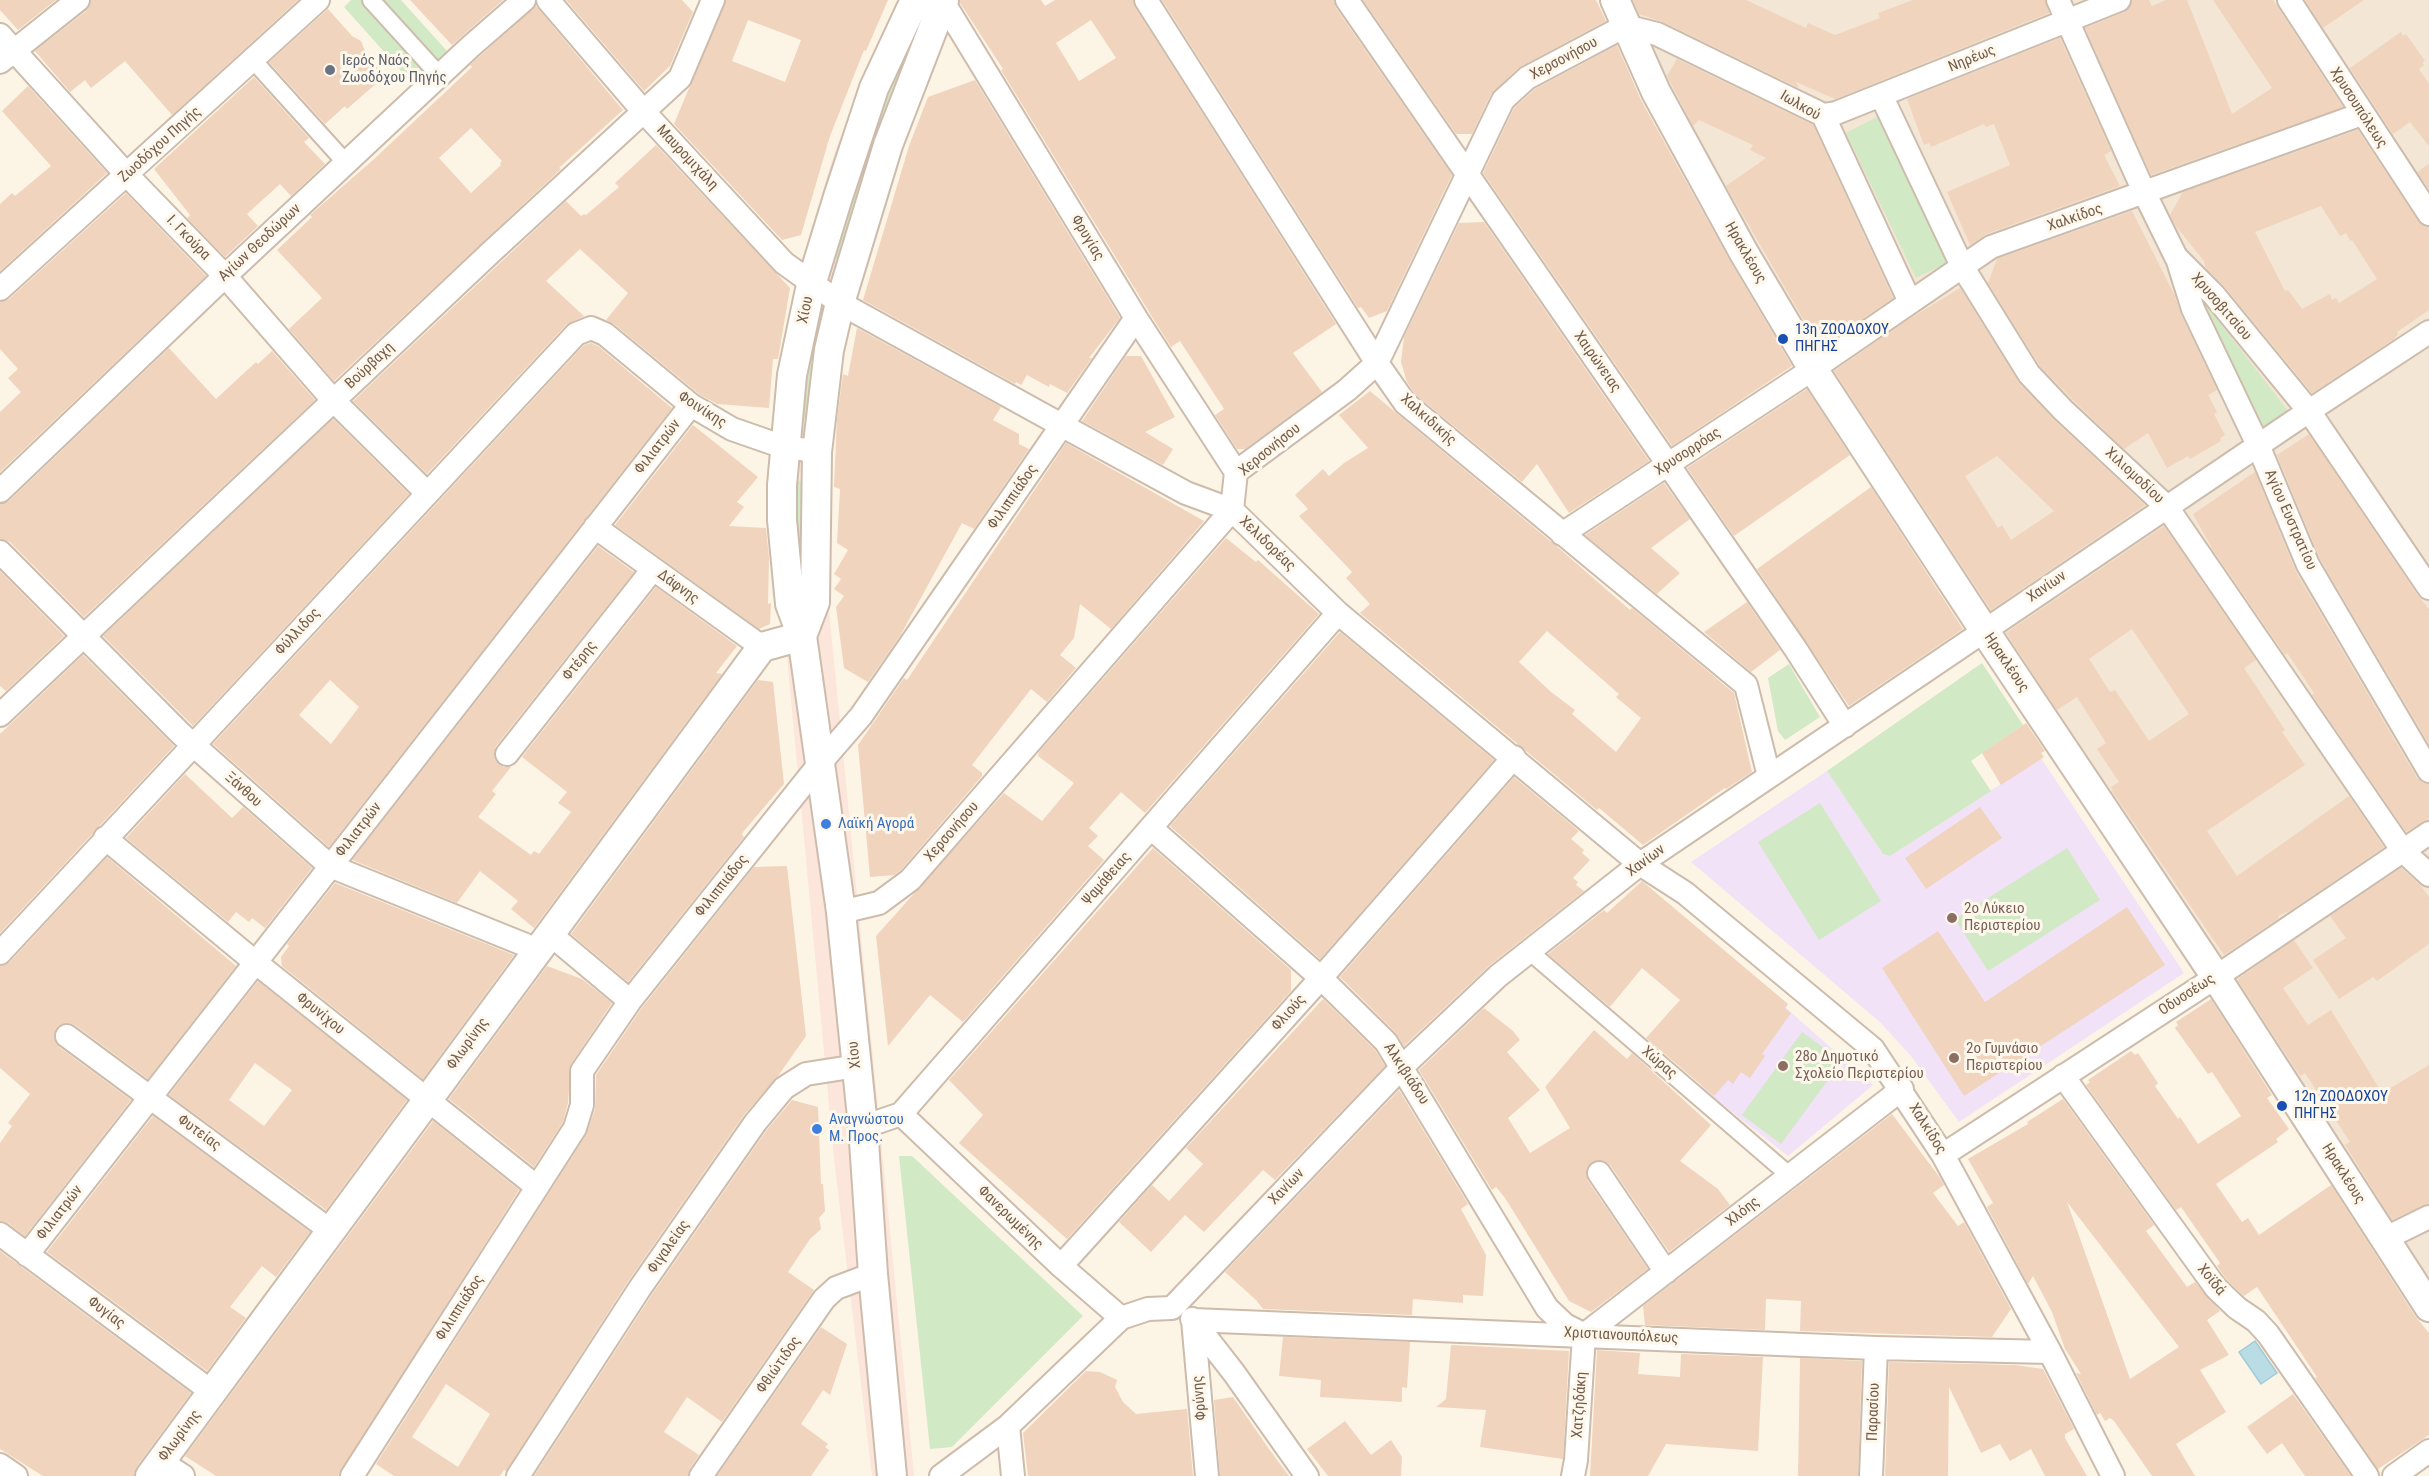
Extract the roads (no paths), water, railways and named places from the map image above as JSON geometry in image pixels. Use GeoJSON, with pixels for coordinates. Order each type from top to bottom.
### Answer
{"type":"FeatureCollection","features":[{"type":"Feature","properties":{"kind":"street"},"geometry":{"type":"LineString","coordinates":[[5,49],[78,0]]}},
{"type":"Feature","properties":{"kind":"street","name":"Ζωοδόχου Πηγής"},"geometry":{"type":"LineString","coordinates":[[0,289],[318,0]]}},
{"type":"Feature","properties":{"kind":"street"},"geometry":{"type":"LineString","coordinates":[[371,0],[440,76]]}},
{"type":"Feature","properties":{"kind":"street","name":"Αγίων Θεοδώρων"},"geometry":{"type":"LineString","coordinates":[[0,491],[225,276],[524,0]]}},
{"type":"Feature","properties":{"kind":"street","name":"Μαυρομιχάλη"},"geometry":{"type":"LineString","coordinates":[[548,0],[644,112],[784,263],[811,285],[840,303]]}},
{"type":"Feature","properties":{"kind":"street","name":"Χίου"},"geometry":{"type":"LineString","coordinates":[[892,1476],[873,1274],[863,1128],[841,912],[802,636],[790,604],[782,485],[792,375],[811,285],[874,88],[915,0]]}},
{"type":"Feature","properties":{"kind":"street","name":"Χαλκιδικής"},"geometry":{"type":"LineString","coordinates":[[1146,0],[1377,363],[1406,403],[1746,685],[1769,776]]}},
{"type":"Feature","properties":{"kind":"street","name":"Χαιρώνειας"},"geometry":{"type":"LineString","coordinates":[[1347,0],[1795,648],[1845,726]]}},
{"type":"Feature","properties":{"kind":"street","name":"Ηρακλέους"},"geometry":{"type":"LineString","coordinates":[[1615,0],[1656,92],[1738,243],[1813,369],[1984,630],[2216,976],[2429,1307]]}},
{"type":"Feature","properties":{"kind":"street","name":"Χρυσοβιτσίου"},"geometry":{"type":"LineString","coordinates":[[2058,0],[2066,22],[2176,257],[2214,295],[2309,411],[2429,588]]}},
{"type":"Feature","properties":{"kind":"street","name":"Νηρέως"},"geometry":{"type":"LineString","coordinates":[[1823,115],[1836,113],[2120,0]]}},
{"type":"Feature","properties":{"kind":"street","name":"Χρυσουπόλεως"},"geometry":{"type":"LineString","coordinates":[[2289,0],[2429,214]]}},
{"type":"Feature","properties":{"kind":"street","name":"Χίου"},"geometry":{"type":"LineString","coordinates":[[802,636],[814,603],[817,452],[823,383],[840,303],[888,145],[943,1]]}},
{"type":"Feature","properties":{"kind":"street","name":"Φρυγίας"},"geometry":{"type":"LineString","coordinates":[[943,1],[1136,318],[1236,472]]}},
{"type":"Feature","properties":{"kind":"street","name":"Βούρβαχη"},"geometry":{"type":"LineString","coordinates":[[0,715],[333,400],[680,78],[709,3]]}},
{"type":"Feature","properties":{"kind":"street","name":"Χερσονήσου"},"geometry":{"type":"LineString","coordinates":[[841,912],[879,903],[910,880],[1232,510],[1236,472],[1347,390],[1377,363],[1503,100],[1527,78],[1625,26]]}},
{"type":"Feature","properties":{"kind":"street","name":"Ιωλκού"},"geometry":{"type":"LineString","coordinates":[[1625,26],[1657,34],[1823,115],[1910,302]]}},
{"type":"Feature","properties":{"kind":"street","name":"Ι. Γκούρα"},"geometry":{"type":"LineString","coordinates":[[5,49],[225,276],[333,400],[427,493]]}},
{"type":"Feature","properties":{"kind":"street"},"geometry":{"type":"LineString","coordinates":[[253,60],[346,164]]}},
{"type":"Feature","properties":{"kind":"street","name":"Χιλιομοδίου"},"geometry":{"type":"LineString","coordinates":[[1881,95],[1962,266],[2029,374],[2063,410],[2168,507],[2403,851],[2429,875]]}},
{"type":"Feature","properties":{"kind":"street","name":"Χαλκίδος"},"geometry":{"type":"LineString","coordinates":[[1813,369],[1991,247],[2145,194],[2362,114]]}},
{"type":"Feature","properties":{"kind":"street","name":"Αγίου Ευστρατίου"},"geometry":{"type":"LineString","coordinates":[[2176,257],[2193,309],[2258,445],[2308,565],[2429,771]]}},
{"type":"Feature","properties":{"kind":"street","name":"Χελιδορέας"},"geometry":{"type":"LineString","coordinates":[[840,303],[1186,493],[1232,510],[1338,613],[1640,864]]}},
{"type":"Feature","properties":{"kind":"street","name":"Φιλιππιάδος"},"geometry":{"type":"LineString","coordinates":[[352,1476],[575,1128],[582,1105],[582,1071],[630,1001],[821,762],[861,716],[1136,318]]}},
{"type":"Feature","properties":{"kind":"street","name":"Φύλλιδος"},"geometry":{"type":"LineString","coordinates":[[0,953],[576,334],[591,328],[605,334]]}},
{"type":"Feature","properties":{"kind":"street","name":"Χανίων"},"geometry":{"type":"LineString","coordinates":[[1172,1308],[1402,1066],[1498,976],[1640,864],[2258,445],[2429,332]]}},
{"type":"Feature","properties":{"kind":"street","name":"Φοινίκης"},"geometry":{"type":"LineString","coordinates":[[605,334],[691,405],[732,429],[785,447],[817,452]]}},
{"type":"Feature","properties":{"kind":"street","name":"Χρυσορρόας"},"geometry":{"type":"LineString","coordinates":[[1562,534],[1813,369]]}},
{"type":"Feature","properties":{"kind":"street","name":"Φιλιατρών"},"geometry":{"type":"LineString","coordinates":[[27,1254],[691,405]]}},
{"type":"Feature","properties":{"kind":"street","name":"Δάφνης"},"geometry":{"type":"LineString","coordinates":[[595,526],[762,647]]}},
{"type":"Feature","properties":{"kind":"street","name":"Ξάνθου"},"geometry":{"type":"LineString","coordinates":[[0,552],[193,746],[330,866],[361,881],[544,942],[630,1001]]}},
{"type":"Feature","properties":{"kind":"street","name":"Φτέρης"},"geometry":{"type":"LineString","coordinates":[[507,754],[652,569]]}},
{"type":"Feature","properties":{"kind":"street","name":"Ψαμάθειας"},"geometry":{"type":"LineString","coordinates":[[863,1128],[901,1114],[1338,613]]}},
{"type":"Feature","properties":{"kind":"street"},"geometry":{"type":"LineString","coordinates":[[762,647],[802,636]]}},
{"type":"Feature","properties":{"kind":"street","name":"Φλωρίνης"},"geometry":{"type":"LineString","coordinates":[[164,1471],[212,1392],[762,647]]}},
{"type":"Feature","properties":{"kind":"street","name":"Φλιούς"},"geometry":{"type":"LineString","coordinates":[[1061,1266],[1321,978],[1514,757]]}},
{"type":"Feature","properties":{"kind":"street","name":"Αλκιβιάδου"},"geometry":{"type":"LineString","coordinates":[[1151,828],[1321,978],[1386,1042],[1547,1308],[1565,1325],[1584,1335]]}},
{"type":"Feature","properties":{"kind":"street","name":"Οδυσσέως"},"geometry":{"type":"LineString","coordinates":[[1943,1155],[2429,834]]}},
{"type":"Feature","properties":{"kind":"street","name":"Φρυνίχου"},"geometry":{"type":"LineString","coordinates":[[105,838],[255,962],[537,1187]]}},
{"type":"Feature","properties":{"kind":"street","name":"Χαλκίδος"},"geometry":{"type":"LineString","coordinates":[[1640,864],[1685,893],[1873,1049],[1902,1089],[1943,1155],[2050,1352],[2113,1476]]}},
{"type":"Feature","properties":{"kind":"street","name":"Χώρας"},"geometry":{"type":"LineString","coordinates":[[1529,951],[1789,1175]]}},
{"type":"Feature","properties":{"kind":"street","name":"Φυτείας"},"geometry":{"type":"LineString","coordinates":[[67,1036],[331,1231]]}},
{"type":"Feature","properties":{"kind":"street","name":"Φιγαλείας"},"geometry":{"type":"LineString","coordinates":[[518,1476],[640,1288],[755,1123],[784,1088],[806,1074],[857,1066]]}},
{"type":"Feature","properties":{"kind":"street","name":"Χοϊδά"},"geometry":{"type":"LineString","coordinates":[[2063,1076],[2216,1288],[2268,1334],[2367,1476]]}},
{"type":"Feature","properties":{"kind":"street","name":"Χλόης"},"geometry":{"type":"LineString","coordinates":[[1584,1335],[1902,1089]]}},
{"type":"Feature","properties":{"kind":"street","name":"Φανερωμένης"},"geometry":{"type":"LineString","coordinates":[[901,1114],[1061,1266],[1121,1318]]}},
{"type":"Feature","properties":{"kind":"street"},"geometry":{"type":"LineString","coordinates":[[1599,1173],[1666,1272]]}},
{"type":"Feature","properties":{"kind":"street"},"geometry":{"type":"LineString","coordinates":[[2384,1239],[2429,1216]]}},
{"type":"Feature","properties":{"kind":"street","name":"Φυγίας"},"geometry":{"type":"LineString","coordinates":[[0,1234],[212,1392]]}},
{"type":"Feature","properties":{"kind":"street","name":"Φθιώτιδος"},"geometry":{"type":"LineString","coordinates":[[701,1476],[824,1299],[836,1288],[873,1274]]}},
{"type":"Feature","properties":{"kind":"street"},"geometry":{"type":"LineString","coordinates":[[941,1476],[1008,1426],[1121,1318],[1148,1309],[1172,1308],[1193,1320],[1307,1476]]}},
{"type":"Feature","properties":{"kind":"street","name":"Χριστιανουπόλεως"},"geometry":{"type":"LineString","coordinates":[[1193,1320],[1876,1348],[2050,1352]]}},
{"type":"Feature","properties":{"kind":"street","name":"Φρύνης"},"geometry":{"type":"LineString","coordinates":[[1193,1320],[1207,1476]]}},
{"type":"Feature","properties":{"kind":"street","name":"Χατζηδάκη"},"geometry":{"type":"LineString","coordinates":[[1573,1476],[1584,1335]]}},
{"type":"Feature","properties":{"kind":"street","name":"Παρασίου"},"geometry":{"type":"LineString","coordinates":[[1871,1476],[1876,1348]]}},
{"type":"Feature","properties":{"kind":"street"},"geometry":{"type":"LineString","coordinates":[[1008,1426],[1013,1476]]}},
{"type":"Feature","properties":{"kind":"street"},"geometry":{"type":"LineString","coordinates":[[2394,1476],[2429,1451]]}},
{"type":"Feature","properties":{"kind":"street"},"geometry":{"type":"LineString","coordinates":[[0,1466],[16,1476]]}},
{"type":"Feature","properties":{"kind":"water"},"geometry":{"type":"Polygon","coordinates":[[[2255,1341],[2277,1373],[2261,1384],[2239,1352],[2255,1341]]]}},
{"type":"Feature","properties":{"kind":"place","name":"Ιερός Ναός Ζωοδόχου Πηγής"},"geometry":{"type":"Point","coordinates":[330,70]}},
{"type":"Feature","properties":{"kind":"place","name":"13η ΖΩΟΔΟΧΟΥ ΠΗΓΗΣ"},"geometry":{"type":"Point","coordinates":[1783,339]}},
{"type":"Feature","properties":{"kind":"place","name":"Λαϊκή Αγορά"},"geometry":{"type":"Point","coordinates":[826,824]}},
{"type":"Feature","properties":{"kind":"place","name":"2ο Λύκειο Περιστερίου"},"geometry":{"type":"Point","coordinates":[1952,918]}},
{"type":"Feature","properties":{"kind":"place","name":"2ο Γυμνάσιο Περιστερίου"},"geometry":{"type":"Point","coordinates":[1954,1058]}},
{"type":"Feature","properties":{"kind":"place","name":"28ο Δημοτικό Σχολείο Περιστερίου"},"geometry":{"type":"Point","coordinates":[1783,1066]}},
{"type":"Feature","properties":{"kind":"place","name":"12η ΖΩΟΔΟΧΟΥ ΠΗΓΗΣ"},"geometry":{"type":"Point","coordinates":[2282,1106]}},
{"type":"Feature","properties":{"kind":"place","name":"Αναγνώστου Μ. Προς."},"geometry":{"type":"Point","coordinates":[817,1129]}}]}
